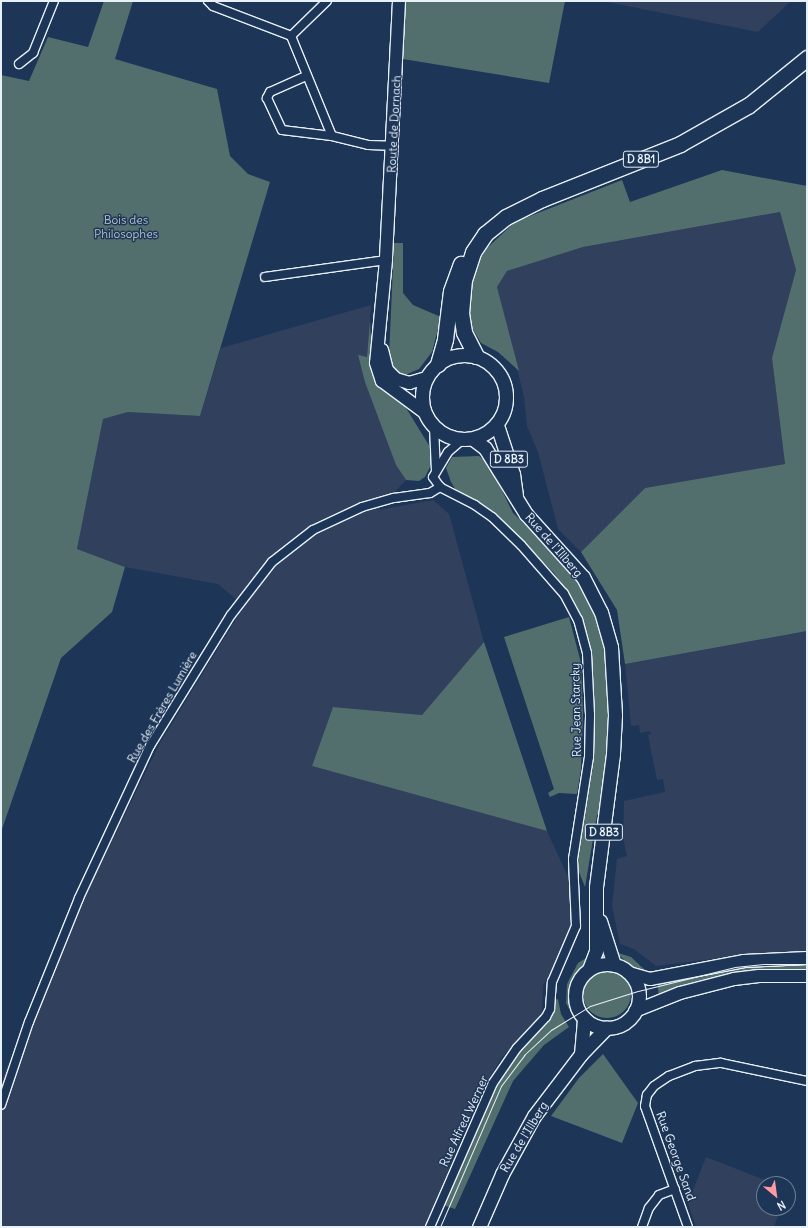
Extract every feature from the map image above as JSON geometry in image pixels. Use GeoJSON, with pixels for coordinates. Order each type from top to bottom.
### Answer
{"type":"FeatureCollection","features":[{"type":"Feature","properties":{"kind":"highway","name":"D 8B1"},"geometry":{"type":"LineString","coordinates":[[438,364],[445,339],[451,291],[456,274],[463,261],[473,252],[485,234],[506,217],[542,199],[680,144],[749,105],[807,58]]}},
{"type":"Feature","properties":{"kind":"highway","name":"D 8B1"},"geometry":{"type":"LineString","coordinates":[[473,252],[464,280],[461,313],[464,332],[476,356]]}},
{"type":"Feature","properties":{"kind":"main road","name":"Route de Dornach"},"geometry":{"type":"LineString","coordinates":[[380,331],[386,260],[399,1]]}},
{"type":"Feature","properties":{"kind":"main road"},"geometry":{"type":"LineString","coordinates":[[380,331],[383,360],[390,375],[409,382],[426,378]]}},
{"type":"Feature","properties":{"kind":"main road"},"geometry":{"type":"LineString","coordinates":[[380,331],[376,363],[378,374],[392,390],[424,412],[434,427],[450,438],[468,439],[497,425],[507,401],[504,381],[494,367],[476,356],[462,355],[449,357],[438,364],[426,378],[422,395],[424,412]]}},
{"type":"Feature","properties":{"kind":"main road","name":"D 8B3"},"geometry":{"type":"LineString","coordinates":[[497,425],[514,474],[516,495]]}},
{"type":"Feature","properties":{"kind":"main road","name":"D 8B3"},"geometry":{"type":"LineString","coordinates":[[468,439],[485,448],[516,495]]}},
{"type":"Feature","properties":{"kind":"main road","name":"Rue de l'Illberg"},"geometry":{"type":"LineString","coordinates":[[516,495],[526,514],[573,563],[589,586],[601,612],[613,662],[613,754],[597,873],[596,910]]}},
{"type":"Feature","properties":{"kind":"main road","name":"D 8B3"},"geometry":{"type":"LineString","coordinates":[[596,910],[614,965]]}},
{"type":"Feature","properties":{"kind":"main road","name":"D 8B3"},"geometry":{"type":"LineString","coordinates":[[589,969],[596,951],[596,910]]}},
{"type":"Feature","properties":{"kind":"main road"},"geometry":{"type":"LineString","coordinates":[[807,958],[744,961],[650,980],[614,965],[601,964],[589,969],[578,982],[575,994],[576,1005],[584,1018],[591,1023],[607,1027],[624,1022],[634,1011],[660,1000],[734,979],[774,975],[807,976]]}},
{"type":"Feature","properties":{"kind":"main road"},"geometry":{"type":"LineString","coordinates":[[628,972],[638,991],[634,1011]]}},
{"type":"Feature","properties":{"kind":"main road"},"geometry":{"type":"LineString","coordinates":[[581,1054],[584,1018]]}},
{"type":"Feature","properties":{"kind":"main road","name":"Rue de l'Illberg"},"geometry":{"type":"LineString","coordinates":[[479,1227],[502,1174],[524,1132],[581,1054],[607,1027]]}},
{"type":"Feature","properties":{"kind":"street"},"geometry":{"type":"LineString","coordinates":[[19,64],[33,53],[54,1]]}},
{"type":"Feature","properties":{"kind":"street"},"geometry":{"type":"LineString","coordinates":[[208,1],[213,6],[291,36],[306,76],[332,136]]}},
{"type":"Feature","properties":{"kind":"street"},"geometry":{"type":"LineString","coordinates":[[291,36],[327,1]]}},
{"type":"Feature","properties":{"kind":"street"},"geometry":{"type":"LineString","coordinates":[[306,76],[270,92],[267,98],[282,130],[332,136],[368,145],[392,146]]}},
{"type":"Feature","properties":{"kind":"street"},"geometry":{"type":"LineString","coordinates":[[265,277],[386,260]]}},
{"type":"Feature","properties":{"kind":"street"},"geometry":{"type":"LineString","coordinates":[[434,427],[435,474],[440,487]]}},
{"type":"Feature","properties":{"kind":"street"},"geometry":{"type":"LineString","coordinates":[[435,474],[448,452],[468,439]]}},
{"type":"Feature","properties":{"kind":"street","name":"Rue Jean Starcky"},"geometry":{"type":"LineString","coordinates":[[440,487],[475,505],[492,517],[556,583],[573,610],[582,634],[589,673],[589,757],[583,804]]}},
{"type":"Feature","properties":{"kind":"street","name":"Rue des Frères Lumière"},"geometry":{"type":"LineString","coordinates":[[1,1105],[51,964],[79,898],[150,746],[225,624],[256,580],[284,552],[327,522],[362,507],[394,498],[430,493],[440,487]]}},
{"type":"Feature","properties":{"kind":"street","name":"Rue Alfred Werner"},"geometry":{"type":"LineString","coordinates":[[430,1227],[493,1083],[517,1048],[540,1025],[550,1010],[552,982],[576,926],[573,859],[583,804]]}},
{"type":"Feature","properties":{"kind":"street","name":"Rue George Sand"},"geometry":{"type":"LineString","coordinates":[[688,1227],[645,1106],[647,1095],[654,1086],[669,1076],[695,1066],[722,1063],[807,1082]]}},
{"type":"Feature","properties":{"kind":"street"},"geometry":{"type":"LineString","coordinates":[[642,1227],[649,1208],[659,1195],[675,1189]]}},
{"type":"Feature","properties":{"kind":"shaded area"},"geometry":{"type":"Polygon","coordinates":[[[602,1],[791,1],[758,32],[602,1]]]}},
{"type":"Feature","properties":{"kind":"shaded area"},"geometry":{"type":"Polygon","coordinates":[[[780,212],[796,270],[772,358],[785,464],[645,488],[581,552],[558,529],[538,452],[527,426],[524,397],[497,287],[507,271],[583,247],[780,212]]]}},
{"type":"Feature","properties":{"kind":"shaded area"},"geometry":{"type":"Polygon","coordinates":[[[371,305],[367,357],[358,356],[396,465],[406,480],[378,510],[433,500],[449,514],[484,642],[422,715],[333,707],[312,766],[547,831],[568,877],[572,895],[572,922],[551,972],[543,985],[542,1013],[502,1057],[481,1091],[425,1227],[1,1227],[1,1087],[5,1071],[85,896],[160,743],[244,606],[218,584],[125,567],[77,549],[103,419],[128,412],[200,416],[221,348],[371,305]]]}},
{"type":"Feature","properties":{"kind":"shaded area"},"geometry":{"type":"Polygon","coordinates":[[[807,631],[807,953],[752,954],[656,966],[634,949],[620,944],[612,906],[617,859],[627,856],[623,838],[624,801],[665,792],[663,779],[657,780],[648,735],[651,734],[650,731],[640,733],[639,725],[631,726],[625,664],[807,631]]]}},
{"type":"Feature","properties":{"kind":"shaded area"},"geometry":{"type":"Polygon","coordinates":[[[706,1157],[756,1177],[756,1216],[778,1216],[774,1227],[696,1227],[688,1203],[706,1157]]]}},
{"type":"Feature","properties":{"kind":"green space","name":"Bois des Philosophes"},"geometry":{"type":"Polygon","coordinates":[[[104,1],[133,1],[115,59],[217,89],[230,156],[248,174],[270,182],[200,416],[128,412],[103,419],[77,549],[125,567],[112,612],[61,658],[1,832],[1,75],[29,81],[48,37],[88,47],[104,1]]]}},
{"type":"Feature","properties":{"kind":"green space"},"geometry":{"type":"Polygon","coordinates":[[[404,1],[565,1],[549,83],[403,59],[404,1]]]}},
{"type":"Feature","properties":{"kind":"green space"},"geometry":{"type":"Polygon","coordinates":[[[722,170],[807,186],[807,631],[625,664],[617,610],[581,552],[645,488],[785,464],[772,358],[796,270],[780,212],[583,247],[507,271],[497,287],[519,371],[498,352],[481,343],[471,326],[467,313],[473,272],[487,248],[515,222],[622,180],[630,202],[722,170]]]}},
{"type":"Feature","properties":{"kind":"green space"},"geometry":{"type":"Polygon","coordinates":[[[394,243],[403,243],[403,293],[413,305],[441,317],[432,352],[419,369],[405,375],[394,371],[389,357],[394,243]]]}},
{"type":"Feature","properties":{"kind":"green space"},"geometry":{"type":"Polygon","coordinates":[[[370,320],[372,365],[403,403],[430,447],[430,467],[425,477],[419,481],[406,480],[396,465],[365,382],[358,355],[367,357],[370,320]]]}},
{"type":"Feature","properties":{"kind":"green space"},"geometry":{"type":"Polygon","coordinates":[[[479,456],[489,464],[513,513],[557,555],[584,590],[595,613],[605,648],[609,733],[601,815],[597,815],[585,887],[577,867],[594,759],[594,682],[590,646],[577,607],[554,573],[488,508],[457,492],[451,482],[446,468],[452,457],[479,456]]]}},
{"type":"Feature","properties":{"kind":"green space"},"geometry":{"type":"Polygon","coordinates":[[[569,617],[581,663],[583,713],[581,769],[577,794],[559,793],[550,797],[548,793],[554,789],[504,637],[569,617]]]}},
{"type":"Feature","properties":{"kind":"green space"},"geometry":{"type":"Polygon","coordinates":[[[484,642],[547,831],[312,766],[333,707],[422,715],[484,642]]]}},
{"type":"Feature","properties":{"kind":"green space"},"geometry":{"type":"Polygon","coordinates":[[[615,952],[631,957],[646,971],[643,975],[615,952]]]}},
{"type":"Feature","properties":{"kind":"green space"},"geometry":{"type":"Polygon","coordinates":[[[591,955],[577,974],[571,994],[581,1031],[566,1003],[567,984],[578,963],[591,955]]]}},
{"type":"Feature","properties":{"kind":"green space"},"geometry":{"type":"Polygon","coordinates":[[[807,961],[807,973],[659,996],[657,981],[730,966],[807,961]]]}},
{"type":"Feature","properties":{"kind":"green space"},"geometry":{"type":"Polygon","coordinates":[[[602,970],[612,970],[624,977],[631,989],[631,999],[624,1011],[612,1018],[602,1018],[594,1014],[587,1007],[583,999],[583,989],[587,981],[594,974],[602,970]]]}},
{"type":"Feature","properties":{"kind":"green space"},"geometry":{"type":"Polygon","coordinates":[[[558,999],[561,1014],[569,1027],[544,1045],[513,1081],[455,1209],[443,1205],[491,1095],[515,1057],[546,1024],[555,1000],[558,999]]]}},
{"type":"Feature","properties":{"kind":"green space"},"geometry":{"type":"Polygon","coordinates":[[[603,1054],[638,1103],[622,1143],[551,1116],[579,1078],[603,1054]]]}},
{"type":"Feature","properties":{"kind":"tram line"},"geometry":{"type":"LineString","coordinates":[[440,1227],[501,1086],[524,1055],[551,1030],[590,1006],[638,991],[735,967],[764,964],[807,964]]}}]}
